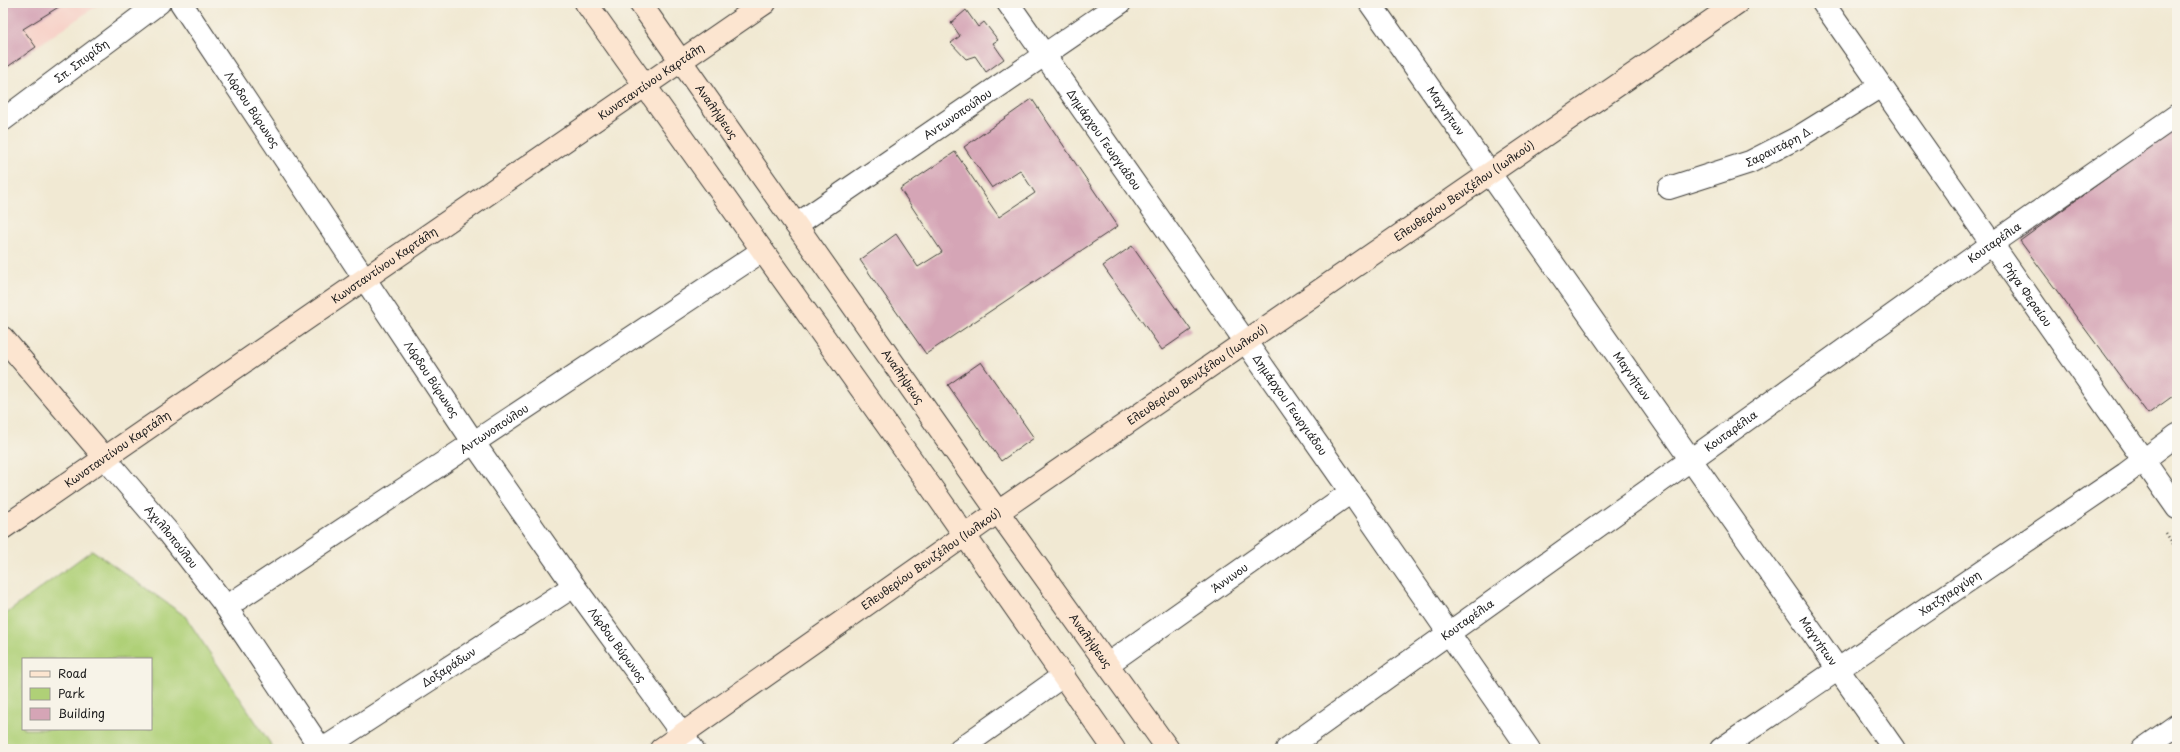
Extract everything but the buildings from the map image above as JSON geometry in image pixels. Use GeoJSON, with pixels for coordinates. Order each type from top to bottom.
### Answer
{"type":"FeatureCollection","features":[{"type":"Feature","properties":{"kind":"main road"},"geometry":{"type":"LineString","coordinates":[[586,3],[1064,675],[1114,749]]}},
{"type":"Feature","properties":{"kind":"main road","name":"Αναλήψεως"},"geometry":{"type":"LineString","coordinates":[[640,3],[998,512],[1168,749]]}},
{"type":"Feature","properties":{"kind":"main road","name":"Κωνσταντίνου Καρτάλη"},"geometry":{"type":"LineString","coordinates":[[3,528],[766,3]]}},
{"type":"Feature","properties":{"kind":"main road","name":"Ελευθερίου Βενιζέλου (Ιωλκού)"},"geometry":{"type":"LineString","coordinates":[[661,749],[688,741],[998,512],[1737,3]]}},
{"type":"Feature","properties":{"kind":"main road","name":"Αχιλλοπούλου"},"geometry":{"type":"LineString","coordinates":[[3,338],[105,458]]}},
{"type":"Feature","properties":{"kind":"street","name":"Σπ. Σπυρίδη"},"geometry":{"type":"LineString","coordinates":[[3,120],[159,3]]}},
{"type":"Feature","properties":{"kind":"street","name":"Λόρδου Βύρωνος"},"geometry":{"type":"LineString","coordinates":[[181,3],[474,443],[574,586],[688,741]]}},
{"type":"Feature","properties":{"kind":"street","name":"Δημάρχου Γεωργιάδου"},"geometry":{"type":"LineString","coordinates":[[1008,3],[1244,342],[1351,492],[1529,749]]}},
{"type":"Feature","properties":{"kind":"street","name":"Αντωνοπούλου"},"geometry":{"type":"LineString","coordinates":[[796,226],[1120,3]]}},
{"type":"Feature","properties":{"kind":"street","name":"Μαγνήτων"},"geometry":{"type":"LineString","coordinates":[[1370,3],[1894,749]]}},
{"type":"Feature","properties":{"kind":"street","name":"Ρήγα Φεραίου"},"geometry":{"type":"LineString","coordinates":[[1823,3],[2177,508]]}},
{"type":"Feature","properties":{"kind":"street","name":"Σαραντάρη Δ."},"geometry":{"type":"LineString","coordinates":[[1669,188],[1750,162],[1796,138],[1881,86]]}},
{"type":"Feature","properties":{"kind":"street","name":"Κουταρέλια"},"geometry":{"type":"LineString","coordinates":[[1287,749],[1992,244],[2177,115]]}},
{"type":"Feature","properties":{"kind":"street","name":"Αντωνοπούλου"},"geometry":{"type":"LineString","coordinates":[[226,607],[762,251]]}},
{"type":"Feature","properties":{"kind":"street","name":"Χατζηαργύρη"},"geometry":{"type":"LineString","coordinates":[[1721,749],[2144,461],[2177,435]]}},
{"type":"Feature","properties":{"kind":"street","name":"Αχιλλοπούλου"},"geometry":{"type":"LineString","coordinates":[[105,458],[169,533],[226,607],[322,749]]}},
{"type":"Feature","properties":{"kind":"street","name":"Άννινου"},"geometry":{"type":"LineString","coordinates":[[1108,664],[1351,492]]}},
{"type":"Feature","properties":{"kind":"street","name":"Δοξαράδων"},"geometry":{"type":"LineString","coordinates":[[322,749],[574,586]]}},
{"type":"Feature","properties":{"kind":"street"},"geometry":{"type":"LineString","coordinates":[[960,749],[1064,675]]}},
{"type":"Feature","properties":{"kind":"street"},"geometry":{"type":"LineString","coordinates":[[2143,749],[2177,725]]}},
{"type":"Feature","properties":{"kind":"shaded area"},"geometry":{"type":"Polygon","coordinates":[[[3,3],[101,3],[36,47],[3,3]]]}},
{"type":"Feature","properties":{"kind":"green space"},"geometry":{"type":"Polygon","coordinates":[[[92,550],[185,616],[274,749],[3,749],[3,616],[92,550]]]}}]}
